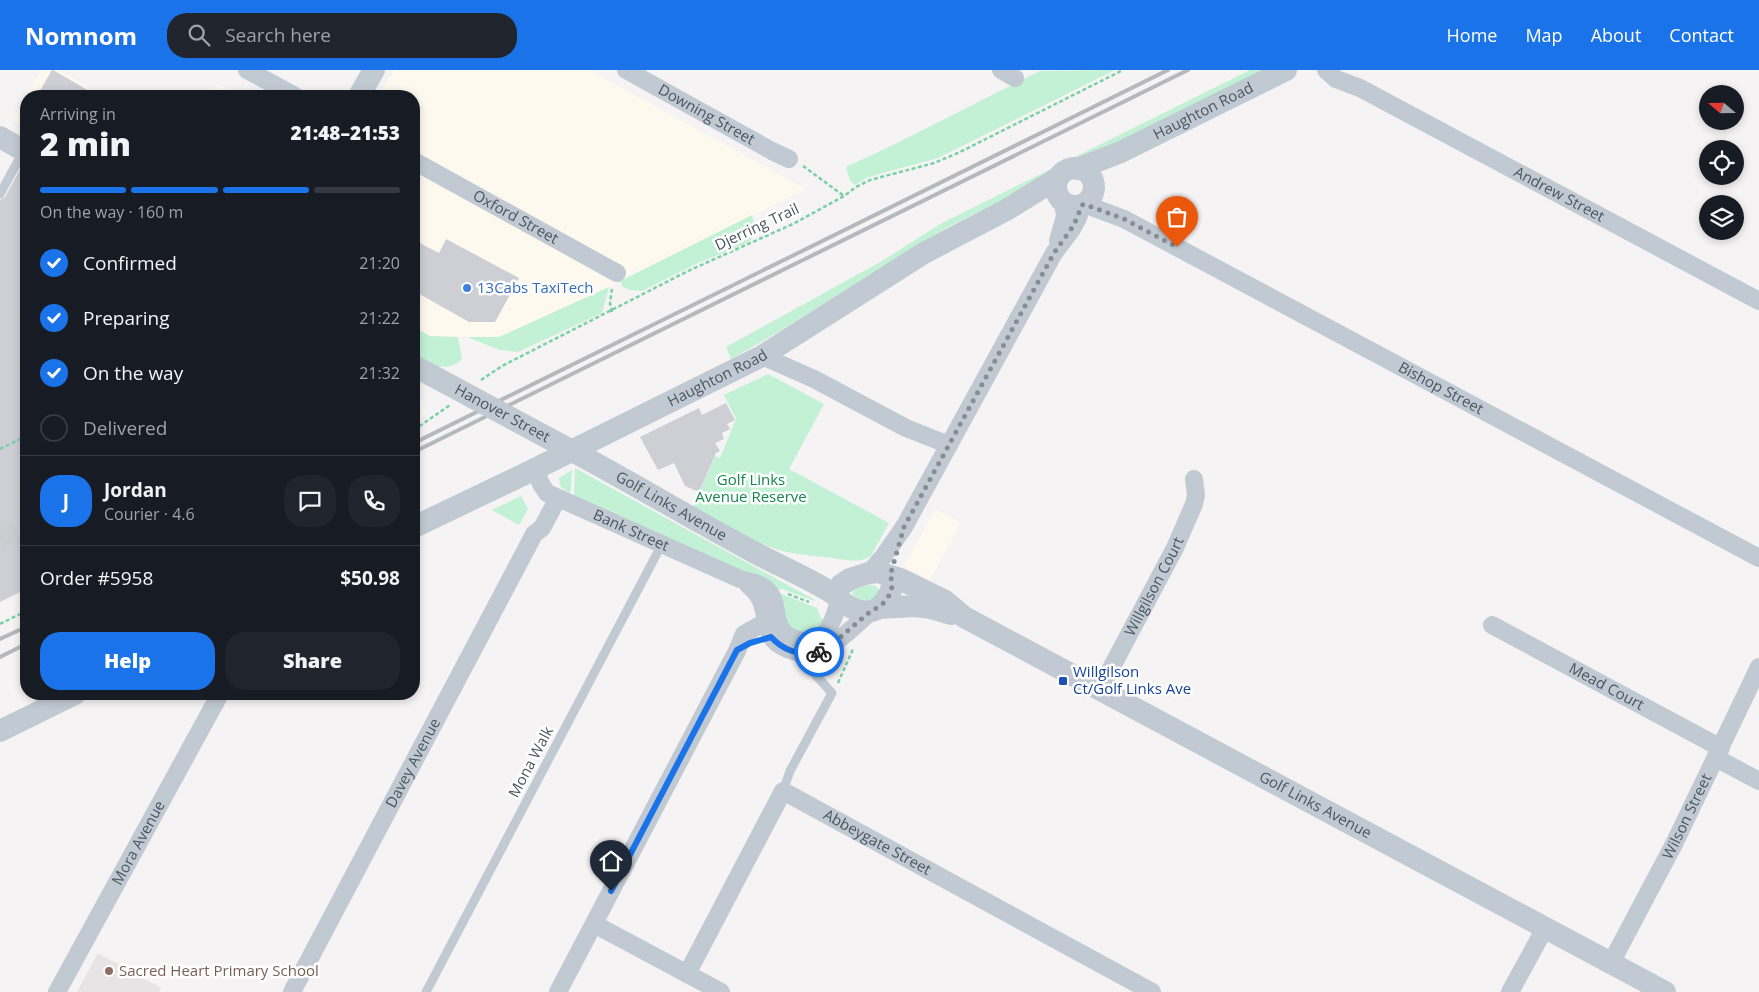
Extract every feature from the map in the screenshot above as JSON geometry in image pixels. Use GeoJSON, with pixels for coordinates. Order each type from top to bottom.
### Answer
{"type":"FeatureCollection","features":[{"type":"Feature","properties":{"kind":"street"},"geometry":{"type":"LineString","coordinates":[[247,70],[284,90]]}},
{"type":"Feature","properties":{"kind":"street"},"geometry":{"type":"LineString","coordinates":[[362,90],[374,70]]}},
{"type":"Feature","properties":{"kind":"street","name":"Downing Street"},"geometry":{"type":"LineString","coordinates":[[626,70],[772,151],[789,158]]}},
{"type":"Feature","properties":{"kind":"street","name":"Haughton Road"},"geometry":{"type":"LineString","coordinates":[[420,524],[535,469],[770,351],[924,253],[1008,210],[1076,192],[1121,152],[1286,70]]}},
{"type":"Feature","properties":{"kind":"street","name":"Andrew Street"},"geometry":{"type":"LineString","coordinates":[[1326,70],[1336,79],[1360,88],[1759,301]]}},
{"type":"Feature","properties":{"kind":"street","name":"Andrew Street"},"geometry":{"type":"LineString","coordinates":[[1338,70],[1360,88]]}},
{"type":"Feature","properties":{"kind":"street"},"geometry":{"type":"LineString","coordinates":[[0,137],[20,148]]}},
{"type":"Feature","properties":{"kind":"street","name":"Oxford Street"},"geometry":{"type":"LineString","coordinates":[[420,165],[617,273]]}},
{"type":"Feature","properties":{"kind":"street"},"geometry":{"type":"LineString","coordinates":[[558,992],[744,634],[774,628],[784,648],[794,652],[807,648],[827,631],[836,613],[880,561],[904,527],[1054,253],[1074,225],[1076,192]]}},
{"type":"Feature","properties":{"kind":"street","name":"Bishop Street"},"geometry":{"type":"LineString","coordinates":[[1076,192],[1759,558]]}},
{"type":"Feature","properties":{"kind":"street"},"geometry":{"type":"LineString","coordinates":[[770,351],[814,378],[946,451]]}},
{"type":"Feature","properties":{"kind":"street","name":"Hanover Street"},"geometry":{"type":"LineString","coordinates":[[422,370],[591,460]]}},
{"type":"Feature","properties":{"kind":"street","name":"Golf Links Avenue"},"geometry":{"type":"LineString","coordinates":[[591,460],[752,552],[820,584],[904,581],[945,601],[964,618]]}},
{"type":"Feature","properties":{"kind":"street"},"geometry":{"type":"LineString","coordinates":[[535,469],[541,484],[553,495]]}},
{"type":"Feature","properties":{"kind":"street","name":"Willgilson Court"},"geometry":{"type":"LineString","coordinates":[[1100,690],[1176,548],[1194,504],[1196,495],[1194,479]]}},
{"type":"Feature","properties":{"kind":"street","name":"Davey Avenue"},"geometry":{"type":"LineString","coordinates":[[292,992],[534,534],[542,528],[553,495]]}},
{"type":"Feature","properties":{"kind":"street","name":"Bank Street"},"geometry":{"type":"LineString","coordinates":[[553,495],[740,579],[760,597],[774,628]]}},
{"type":"Feature","properties":{"kind":"street"},"geometry":{"type":"LineString","coordinates":[[807,648],[819,652],[830,646],[884,603],[892,586],[863,583]]}},
{"type":"Feature","properties":{"kind":"street","name":"Golf Links Avenue"},"geometry":{"type":"LineString","coordinates":[[863,583],[846,606],[856,611],[906,606],[923,607],[964,618],[1665,992]]}},
{"type":"Feature","properties":{"kind":"street","name":"Mead Court"},"geometry":{"type":"LineString","coordinates":[[1492,625],[1718,753],[1759,781]]}},
{"type":"Feature","properties":{"kind":"street","name":"Wilson Street"},"geometry":{"type":"LineString","coordinates":[[1612,964],[1674,844],[1759,667]]}},
{"type":"Feature","properties":{"kind":"street"},"geometry":{"type":"LineString","coordinates":[[0,731],[63,700]]}},
{"type":"Feature","properties":{"kind":"street","name":"Mora Avenue"},"geometry":{"type":"LineString","coordinates":[[57,992],[217,700]]}},
{"type":"Feature","properties":{"kind":"street"},"geometry":{"type":"LineString","coordinates":[[687,974],[783,791]]}},
{"type":"Feature","properties":{"kind":"street","name":"Abbeygate Street"},"geometry":{"type":"LineString","coordinates":[[783,791],[1152,992]]}},
{"type":"Feature","properties":{"kind":"street"},"geometry":{"type":"LineString","coordinates":[[594,924],[721,992]]}},
{"type":"Feature","properties":{"kind":"street"},"geometry":{"type":"LineString","coordinates":[[1510,992],[1545,928]]}},
{"type":"Feature","properties":{"kind":"lane"},"geometry":{"type":"LineString","coordinates":[[0,194],[20,160]]}},
{"type":"Feature","properties":{"kind":"lane","name":"Mona Walk"},"geometry":{"type":"LineString","coordinates":[[426,992],[662,544]]}},
{"type":"Feature","properties":{"kind":"lane"},"geometry":{"type":"LineString","coordinates":[[783,791],[790,771],[832,693],[810,669],[807,648]]}},
{"type":"Feature","properties":{"kind":"path","name":"Djerring Trail"},"geometry":{"type":"LineString","coordinates":[[479,381],[502,366],[612,312],[690,270],[793,224],[870,180],[934,163],[1123,70]]}},
{"type":"Feature","properties":{"kind":"path"},"geometry":{"type":"LineString","coordinates":[[789,158],[801,164],[844,196]]}},
{"type":"Feature","properties":{"kind":"path"},"geometry":{"type":"LineString","coordinates":[[612,312],[610,298],[617,273]]}},
{"type":"Feature","properties":{"kind":"path"},"geometry":{"type":"LineString","coordinates":[[420,426],[452,404]]}},
{"type":"Feature","properties":{"kind":"path"},"geometry":{"type":"LineString","coordinates":[[0,449],[20,439]]}},
{"type":"Feature","properties":{"kind":"path"},"geometry":{"type":"LineString","coordinates":[[788,594],[812,603]]}},
{"type":"Feature","properties":{"kind":"path"},"geometry":{"type":"LineString","coordinates":[[0,624],[20,614]]}},
{"type":"Feature","properties":{"kind":"path"},"geometry":{"type":"LineString","coordinates":[[832,693],[850,659],[854,647]]}},
{"type":"Feature","properties":{"kind":"shaded area"},"geometry":{"type":"Polygon","coordinates":[[[41,70],[58,70],[89,87],[87,90],[29,90],[41,70]]]}},
{"type":"Feature","properties":{"kind":"shaded area"},"geometry":{"type":"Polygon","coordinates":[[[394,70],[589,70],[806,189],[609,287],[499,337],[430,336],[420,330],[420,90],[382,90],[394,70]]]}},
{"type":"Feature","properties":{"kind":"shaded area"},"geometry":{"type":"Polygon","coordinates":[[[217,84],[229,90],[214,90],[217,84]]]}},
{"type":"Feature","properties":{"kind":"shaded area"},"geometry":{"type":"Polygon","coordinates":[[[20,106],[20,125],[12,120],[20,106]]]}},
{"type":"Feature","properties":{"kind":"shaded area"},"geometry":{"type":"Polygon","coordinates":[[[420,399],[427,414],[420,418],[420,399]]]}},
{"type":"Feature","properties":{"kind":"shaded area"},"geometry":{"type":"Polygon","coordinates":[[[935,509],[961,523],[930,580],[904,566],[935,509]]]}},
{"type":"Feature","properties":{"kind":"shaded area","name":"Sacred Heart Primary School"},"geometry":{"type":"Polygon","coordinates":[[[98,953],[161,988],[159,992],[77,992],[98,953]]]}},
{"type":"Feature","properties":{"kind":"green space"},"geometry":{"type":"Polygon","coordinates":[[[1115,70],[938,158],[866,178],[855,185],[849,177],[846,167],[1040,71],[1115,70]]]}},
{"type":"Feature","properties":{"kind":"green space"},"geometry":{"type":"Polygon","coordinates":[[[1250,70],[1271,70],[1077,163],[1066,166],[1042,183],[949,227],[731,359],[726,347],[882,261],[942,223],[1250,70]]]}},
{"type":"Feature","properties":{"kind":"green space"},"geometry":{"type":"Polygon","coordinates":[[[752,215],[756,234],[749,242],[696,264],[642,291],[623,287],[620,281],[752,215]]]}},
{"type":"Feature","properties":{"kind":"green space"},"geometry":{"type":"Polygon","coordinates":[[[609,287],[602,313],[518,352],[500,350],[467,337],[499,337],[609,287]]]}},
{"type":"Feature","properties":{"kind":"green space"},"geometry":{"type":"Polygon","coordinates":[[[420,330],[430,336],[458,337],[462,359],[450,366],[432,365],[420,360],[420,330]]]}},
{"type":"Feature","properties":{"kind":"green space","name":"Golf Links Avenue Reserve"},"geometry":{"type":"Polygon","coordinates":[[[768,374],[824,404],[789,469],[889,523],[871,556],[863,560],[848,560],[775,549],[738,533],[693,507],[715,456],[720,458],[736,419],[724,395],[768,374]]]}},
{"type":"Feature","properties":{"kind":"green space"},"geometry":{"type":"Polygon","coordinates":[[[575,468],[815,601],[782,589],[776,590],[574,496],[575,468]]]}},
{"type":"Feature","properties":{"kind":"green space"},"geometry":{"type":"Polygon","coordinates":[[[572,470],[569,494],[560,486],[559,478],[572,470]]]}},
{"type":"Feature","properties":{"kind":"green space"},"geometry":{"type":"Polygon","coordinates":[[[521,496],[528,509],[519,525],[492,510],[521,496]]]}},
{"type":"Feature","properties":{"kind":"green space"},"geometry":{"type":"Polygon","coordinates":[[[870,585],[876,586],[879,591],[878,596],[867,601],[854,598],[852,592],[854,589],[870,585]]]}},
{"type":"Feature","properties":{"kind":"green space"},"geometry":{"type":"Polygon","coordinates":[[[779,593],[817,608],[821,618],[825,621],[824,625],[805,636],[788,627],[779,593]]]}},
{"type":"Feature","properties":{"kind":"building"},"geometry":{"type":"Polygon","coordinates":[[[53,70],[88,90],[40,90],[53,70]]]}},
{"type":"Feature","properties":{"kind":"building"},"geometry":{"type":"Polygon","coordinates":[[[20,170],[20,592],[0,602],[0,200],[5,197],[20,170]]]}},
{"type":"Feature","properties":{"kind":"building"},"geometry":{"type":"Polygon","coordinates":[[[446,239],[519,278],[495,322],[469,322],[420,294],[420,243],[439,253],[446,239]]]}},
{"type":"Feature","properties":{"kind":"building"},"geometry":{"type":"Polygon","coordinates":[[[726,403],[735,420],[727,424],[730,429],[722,433],[724,439],[715,443],[720,451],[716,453],[699,492],[685,486],[674,463],[658,470],[640,437],[699,408],[702,415],[726,403]]]}},
{"type":"Feature","properties":{"kind":"tunnel"},"geometry":{"type":"LineString","coordinates":[[0,539],[20,529]]}},
{"type":"Feature","properties":{"kind":"railway"},"geometry":{"type":"LineString","coordinates":[[420,440],[1168,70]]}},
{"type":"Feature","properties":{"kind":"railway"},"geometry":{"type":"LineString","coordinates":[[420,449],[1188,70]]}},
{"type":"Feature","properties":{"kind":"railway"},"geometry":{"type":"LineString","coordinates":[[0,639],[20,630]]}},
{"type":"Feature","properties":{"kind":"railway"},"geometry":{"type":"LineString","coordinates":[[0,657],[20,647]]}},
{"type":"Feature","properties":{"kind":"way so far"},"geometry":{"type":"LineString","coordinates":[[819,652],[830,646],[887,599],[893,581],[890,576],[904,527],[1054,253],[1072,229],[1082,205],[1084,204],[1124,219],[1177,247]]}},
{"type":"Feature","properties":{"kind":"place","name":"13Cabs TaxiTech"},"geometry":{"type":"Point","coordinates":[467,288]}},
{"type":"Feature","properties":{"kind":"place","name":"Willgilson Ct/Golf Links Ave"},"geometry":{"type":"Point","coordinates":[1063,681]}},
{"type":"Feature","properties":{"kind":"place","name":"Sacred Heart Primary School"},"geometry":{"type":"Point","coordinates":[109,971]}},
{"type":"Feature","properties":{"kind":"route"},"geometry":{"type":"LineString","coordinates":[[611,891],[737,650],[750,643],[771,637],[784,648],[794,652],[808,654],[819,652]]}}]}
